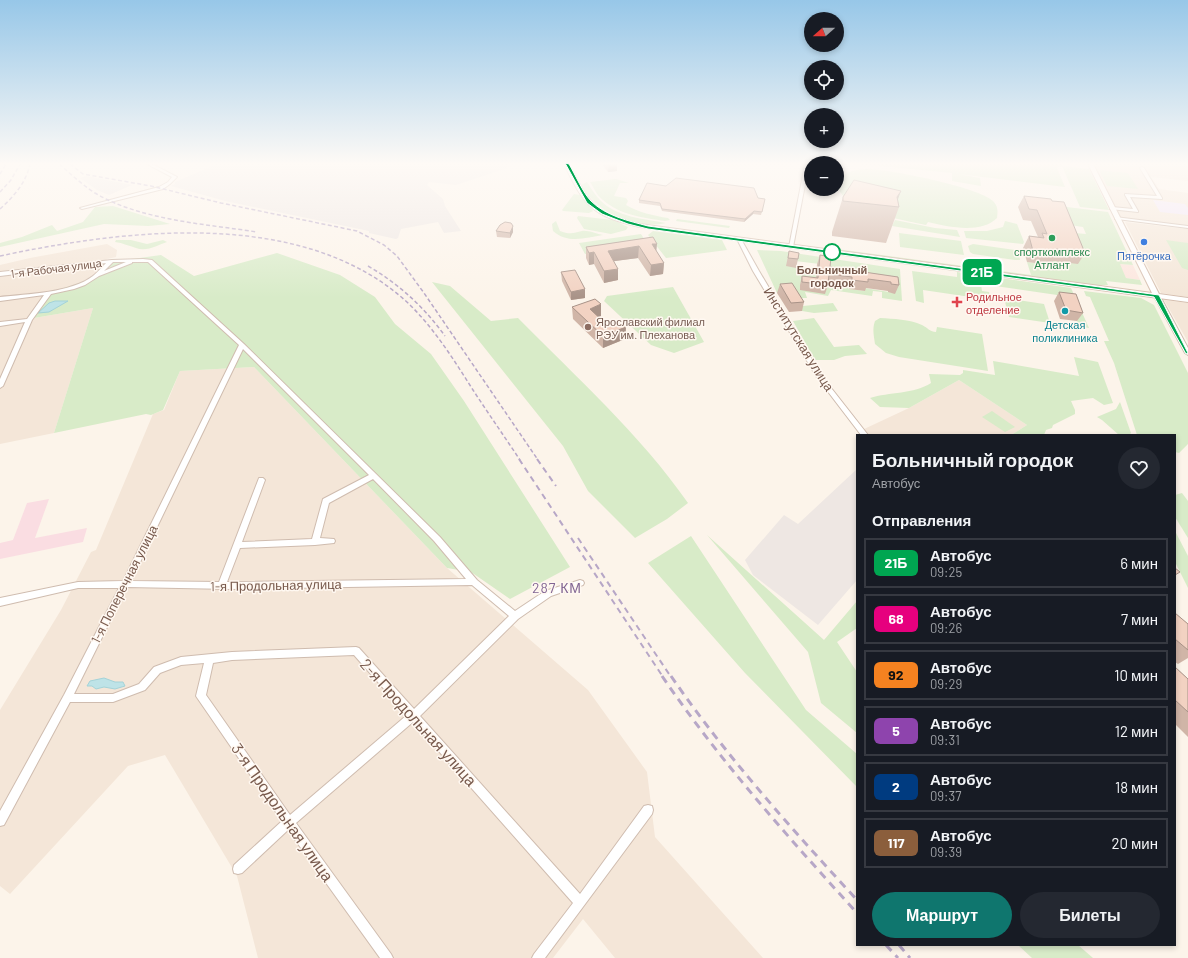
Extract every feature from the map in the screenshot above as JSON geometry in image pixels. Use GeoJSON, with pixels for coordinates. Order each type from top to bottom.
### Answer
{"type":"FeatureCollection","features":[{"type":"Feature","properties":{"kind":"main road"},"geometry":{"type":"LineString","coordinates":[[596,209],[614,218],[648,227],[1188,300]]}},
{"type":"Feature","properties":{"kind":"main road"},"geometry":{"type":"LineString","coordinates":[[1112,209],[1157,296]]}},
{"type":"Feature","properties":{"kind":"street"},"geometry":{"type":"LineString","coordinates":[[791,247],[798,209]]}},
{"type":"Feature","properties":{"kind":"street"},"geometry":{"type":"LineString","coordinates":[[1118,209],[1136,211],[1135,209]]}},
{"type":"Feature","properties":{"kind":"street"},"geometry":{"type":"LineString","coordinates":[[1117,218],[1188,227]]}},
{"type":"Feature","properties":{"kind":"street","name":"Институтская улица"},"geometry":{"type":"LineString","coordinates":[[739,239],[756,271],[819,376],[864,434]]}},
{"type":"Feature","properties":{"kind":"street"},"geometry":{"type":"LineString","coordinates":[[0,299],[50,293],[68,288],[122,264],[136,260]]}},
{"type":"Feature","properties":{"kind":"street"},"geometry":{"type":"LineString","coordinates":[[95,277],[112,261]]}},
{"type":"Feature","properties":{"kind":"street","name":"1-я Рабочая улица"},"geometry":{"type":"LineString","coordinates":[[0,274],[112,261],[150,261],[164,276],[242,345],[437,539],[474,582],[515,616]]}},
{"type":"Feature","properties":{"kind":"street"},"geometry":{"type":"LineString","coordinates":[[0,386],[29,320],[50,293]]}},
{"type":"Feature","properties":{"kind":"street"},"geometry":{"type":"LineString","coordinates":[[1157,296],[1188,353]]}},
{"type":"Feature","properties":{"kind":"street"},"geometry":{"type":"LineString","coordinates":[[0,324],[29,320]]}},
{"type":"Feature","properties":{"kind":"street","name":"1-я Поперечная улица"},"geometry":{"type":"LineString","coordinates":[[0,821],[67,698],[125,584],[242,345]]}},
{"type":"Feature","properties":{"kind":"street"},"geometry":{"type":"LineString","coordinates":[[315,542],[326,502],[373,476]]}},
{"type":"Feature","properties":{"kind":"street"},"geometry":{"type":"LineString","coordinates":[[222,586],[261,480]]}},
{"type":"Feature","properties":{"kind":"street"},"geometry":{"type":"LineString","coordinates":[[237,545],[331,542]]}},
{"type":"Feature","properties":{"kind":"street","name":"1-я Продольная улица"},"geometry":{"type":"LineString","coordinates":[[0,602],[78,585],[125,584],[222,586],[474,582]]}},
{"type":"Feature","properties":{"kind":"street"},"geometry":{"type":"LineString","coordinates":[[238,869],[289,822],[413,716],[515,616],[548,593],[580,583]]}},
{"type":"Feature","properties":{"kind":"street","name":"2-я Продольная улица"},"geometry":{"type":"LineString","coordinates":[[209,660],[232,656],[356,651],[580,903]]}},
{"type":"Feature","properties":{"kind":"street"},"geometry":{"type":"LineString","coordinates":[[67,698],[113,698],[142,687],[157,670],[181,661],[209,660]]}},
{"type":"Feature","properties":{"kind":"street","name":"3-я Продольная улица"},"geometry":{"type":"LineString","coordinates":[[209,660],[202,696],[289,822],[387,958]]}},
{"type":"Feature","properties":{"kind":"street"},"geometry":{"type":"LineString","coordinates":[[538,958],[648,810]]}},
{"type":"Feature","properties":{"kind":"shaded area"},"geometry":{"type":"Polygon","coordinates":[[[262,209],[447,209],[461,231],[444,233],[438,222],[401,229],[398,238],[396,239],[369,233],[369,231],[262,209]]]}},
{"type":"Feature","properties":{"kind":"shaded area"},"geometry":{"type":"Polygon","coordinates":[[[1115,209],[1188,209],[1188,226],[1119,218],[1115,209]]]}},
{"type":"Feature","properties":{"kind":"shaded area"},"geometry":{"type":"Polygon","coordinates":[[[1158,209],[1188,209],[1188,215],[1160,212],[1158,209]]]}},
{"type":"Feature","properties":{"kind":"shaded area"},"geometry":{"type":"Polygon","coordinates":[[[1125,222],[1188,229],[1188,297],[1161,293],[1125,222]]]}},
{"type":"Feature","properties":{"kind":"shaded area"},"geometry":{"type":"Polygon","coordinates":[[[107,244],[117,250],[116,257],[107,259],[91,279],[34,318],[93,308],[54,433],[0,444],[0,265],[107,244]]]}},
{"type":"Feature","properties":{"kind":"shaded area"},"geometry":{"type":"Polygon","coordinates":[[[1119,264],[1133,265],[1140,280],[1126,278],[1119,264]]]}},
{"type":"Feature","properties":{"kind":"shaded area"},"geometry":{"type":"Polygon","coordinates":[[[1164,300],[1188,303],[1188,342],[1164,300]]]}},
{"type":"Feature","properties":{"kind":"shaded area"},"geometry":{"type":"Polygon","coordinates":[[[254,367],[447,568],[588,690],[647,772],[655,837],[763,958],[615,958],[583,919],[553,958],[258,958],[237,876],[165,755],[128,766],[10,894],[0,886],[0,710],[61,610],[91,552],[96,550],[153,414],[164,410],[180,371],[254,367]]]}},
{"type":"Feature","properties":{"kind":"shaded area"},"geometry":{"type":"Polygon","coordinates":[[[959,380],[1027,425],[1013,434],[866,434],[862,430],[909,408],[959,380]]]}},
{"type":"Feature","properties":{"kind":"shaded area"},"geometry":{"type":"Polygon","coordinates":[[[856,470],[856,581],[818,625],[753,575],[745,560],[784,515],[798,524],[856,470]]]}},
{"type":"Feature","properties":{"kind":"shaded area"},"geometry":{"type":"Polygon","coordinates":[[[49,499],[35,538],[87,528],[83,542],[0,559],[0,543],[13,540],[27,503],[49,499]]]}},
{"type":"Feature","properties":{"kind":"green space"},"geometry":{"type":"Polygon","coordinates":[[[94,209],[122,209],[170,224],[148,226],[104,224],[0,247],[0,243],[22,237],[52,225],[57,231],[83,222],[94,209]]]}},
{"type":"Feature","properties":{"kind":"green space"},"geometry":{"type":"Polygon","coordinates":[[[563,209],[591,209],[593,211],[589,213],[562,210],[563,209]]]}},
{"type":"Feature","properties":{"kind":"green space"},"geometry":{"type":"Polygon","coordinates":[[[604,209],[612,209],[622,214],[666,223],[654,225],[641,224],[618,217],[604,209]]]}},
{"type":"Feature","properties":{"kind":"green space"},"geometry":{"type":"Polygon","coordinates":[[[617,209],[633,209],[652,215],[668,218],[670,220],[665,221],[641,217],[617,209]]]}},
{"type":"Feature","properties":{"kind":"green space"},"geometry":{"type":"Polygon","coordinates":[[[864,209],[997,209],[998,213],[997,218],[990,223],[973,228],[945,226],[928,222],[926,225],[890,217],[864,209]]]}},
{"type":"Feature","properties":{"kind":"green space"},"geometry":{"type":"Polygon","coordinates":[[[1047,209],[1081,209],[1108,212],[1133,265],[1120,264],[1126,278],[1140,280],[1142,285],[1106,281],[1108,285],[1102,286],[829,251],[829,248],[1031,275],[1027,262],[1050,265],[1064,232],[1086,234],[1083,227],[1063,224],[1047,209]]]}},
{"type":"Feature","properties":{"kind":"green space"},"geometry":{"type":"Polygon","coordinates":[[[578,216],[613,220],[628,227],[626,230],[611,234],[584,229],[577,218],[578,216]]]}},
{"type":"Feature","properties":{"kind":"green space"},"geometry":{"type":"Polygon","coordinates":[[[677,219],[730,226],[729,228],[676,221],[677,219]]]}},
{"type":"Feature","properties":{"kind":"green space"},"geometry":{"type":"Polygon","coordinates":[[[895,220],[935,228],[957,230],[960,237],[892,226],[895,220]]]}},
{"type":"Feature","properties":{"kind":"green space"},"geometry":{"type":"Polygon","coordinates":[[[556,221],[560,231],[563,232],[572,233],[584,231],[603,235],[577,239],[564,238],[553,231],[552,224],[556,221]]]}},
{"type":"Feature","properties":{"kind":"green space"},"geometry":{"type":"Polygon","coordinates":[[[1005,221],[1017,224],[1024,242],[1023,244],[966,238],[964,231],[987,231],[1003,227],[1005,221]]]}},
{"type":"Feature","properties":{"kind":"green space"},"geometry":{"type":"Polygon","coordinates":[[[653,231],[722,240],[727,250],[666,258],[648,235],[653,231]]]}},
{"type":"Feature","properties":{"kind":"green space"},"geometry":{"type":"Polygon","coordinates":[[[899,233],[961,241],[964,255],[900,247],[899,233]]]}},
{"type":"Feature","properties":{"kind":"green space"},"geometry":{"type":"Polygon","coordinates":[[[641,234],[648,245],[585,254],[579,243],[641,234]]]}},
{"type":"Feature","properties":{"kind":"green space"},"geometry":{"type":"Polygon","coordinates":[[[116,240],[131,240],[147,244],[163,240],[167,242],[152,248],[140,249],[115,242],[116,240]]]}},
{"type":"Feature","properties":{"kind":"green space"},"geometry":{"type":"Polygon","coordinates":[[[1166,240],[1188,243],[1188,270],[1182,268],[1166,240]]]}},
{"type":"Feature","properties":{"kind":"green space"},"geometry":{"type":"Polygon","coordinates":[[[973,244],[1015,250],[1019,252],[1020,260],[973,254],[970,252],[968,246],[973,244]]]}},
{"type":"Feature","properties":{"kind":"green space"},"geometry":{"type":"Polygon","coordinates":[[[757,250],[781,251],[900,269],[902,301],[882,298],[882,292],[873,291],[872,296],[831,290],[828,296],[805,292],[807,298],[798,298],[803,306],[833,303],[838,311],[814,313],[802,311],[790,292],[777,293],[757,250]],[[787,260],[796,266],[817,269],[816,287],[826,282],[849,285],[849,289],[865,291],[865,288],[895,293],[895,286],[828,276],[828,265],[787,260]]]}},
{"type":"Feature","properties":{"kind":"green space"},"geometry":{"type":"Polygon","coordinates":[[[277,253],[340,275],[375,297],[395,324],[431,354],[464,401],[570,567],[510,599],[471,572],[447,568],[254,367],[180,371],[163,410],[151,415],[146,414],[54,433],[93,308],[34,318],[49,293],[91,279],[104,263],[161,255],[194,276],[277,253]]]}},
{"type":"Feature","properties":{"kind":"green space"},"geometry":{"type":"Polygon","coordinates":[[[912,271],[957,277],[957,272],[1071,288],[1089,328],[1076,326],[1077,321],[1064,296],[981,284],[982,291],[989,292],[991,300],[923,290],[924,303],[916,301],[912,271]]]}},
{"type":"Feature","properties":{"kind":"green space"},"geometry":{"type":"Polygon","coordinates":[[[432,282],[450,286],[491,321],[518,318],[607,407],[649,453],[688,503],[667,519],[635,538],[588,491],[563,446],[432,282]]]}},
{"type":"Feature","properties":{"kind":"green space"},"geometry":{"type":"Polygon","coordinates":[[[673,287],[704,342],[674,353],[651,345],[604,301],[607,296],[673,287]]]}},
{"type":"Feature","properties":{"kind":"green space"},"geometry":{"type":"Polygon","coordinates":[[[1084,291],[1141,298],[1154,305],[1188,373],[1188,444],[1179,453],[1176,452],[1176,434],[1137,434],[1114,363],[1104,341],[1109,341],[1090,297],[1086,296],[1084,291]]]}},
{"type":"Feature","properties":{"kind":"green space"},"geometry":{"type":"Polygon","coordinates":[[[1004,298],[1044,304],[1050,323],[1009,317],[1004,298]]]}},
{"type":"Feature","properties":{"kind":"green space"},"geometry":{"type":"Polygon","coordinates":[[[814,318],[834,347],[859,345],[867,354],[845,356],[834,360],[815,360],[793,321],[814,318]]]}},
{"type":"Feature","properties":{"kind":"green space"},"geometry":{"type":"Polygon","coordinates":[[[880,318],[912,322],[922,325],[934,332],[936,332],[937,327],[982,334],[988,371],[899,357],[886,353],[875,344],[874,324],[875,321],[880,318]]]}},
{"type":"Feature","properties":{"kind":"green space"},"geometry":{"type":"Polygon","coordinates":[[[1074,357],[1098,362],[1113,403],[1104,405],[1093,398],[1071,401],[1075,414],[1053,425],[1052,428],[1046,430],[1044,434],[1013,434],[1027,425],[959,380],[909,408],[880,407],[870,398],[924,387],[931,383],[929,374],[960,375],[963,373],[963,370],[995,375],[993,361],[1079,376],[1074,357]]]}},
{"type":"Feature","properties":{"kind":"green space"},"geometry":{"type":"Polygon","coordinates":[[[1120,402],[1131,433],[1130,434],[1118,434],[1097,417],[1116,409],[1120,402]]]}},
{"type":"Feature","properties":{"kind":"green space"},"geometry":{"type":"Polygon","coordinates":[[[992,411],[1015,427],[1005,432],[982,417],[992,411]]]}},
{"type":"Feature","properties":{"kind":"green space"},"geometry":{"type":"Polygon","coordinates":[[[1182,493],[1188,501],[1188,538],[1176,519],[1176,495],[1182,493]]]}},
{"type":"Feature","properties":{"kind":"green space"},"geometry":{"type":"Polygon","coordinates":[[[1176,533],[1188,556],[1188,588],[1176,564],[1176,533]]]}},
{"type":"Feature","properties":{"kind":"green space"},"geometry":{"type":"Polygon","coordinates":[[[707,535],[824,640],[856,602],[856,629],[837,642],[856,670],[856,732],[821,703],[808,652],[707,535]]]}},
{"type":"Feature","properties":{"kind":"green space"},"geometry":{"type":"Polygon","coordinates":[[[691,536],[806,710],[856,753],[856,786],[745,673],[648,563],[691,536]]]}},
{"type":"Feature","properties":{"kind":"green space"},"geometry":{"type":"Polygon","coordinates":[[[1019,946],[1079,946],[1093,958],[1032,958],[1019,946]]]}},
{"type":"Feature","properties":{"kind":"water"},"geometry":{"type":"Polygon","coordinates":[[[55,301],[68,301],[49,312],[38,313],[49,303],[55,301]]]}},
{"type":"Feature","properties":{"kind":"water"},"geometry":{"type":"Polygon","coordinates":[[[104,678],[115,682],[123,682],[125,686],[115,689],[104,687],[96,689],[92,686],[87,686],[90,681],[104,678]]]}},
{"type":"Feature","properties":{"kind":"building"},"geometry":{"type":"Polygon","coordinates":[[[662,209],[763,209],[762,212],[754,211],[745,219],[662,209]]]}},
{"type":"Feature","properties":{"kind":"building"},"geometry":{"type":"Polygon","coordinates":[[[1029,209],[1067,209],[1085,253],[1056,249],[1057,254],[1033,251],[1029,236],[1044,238],[1042,233],[1047,234],[1037,210],[1029,209]]]}},
{"type":"Feature","properties":{"kind":"building"},"geometry":{"type":"Polygon","coordinates":[[[505,222],[511,223],[513,226],[510,233],[496,231],[500,225],[505,222]]]}},
{"type":"Feature","properties":{"kind":"building"},"geometry":{"type":"Polygon","coordinates":[[[653,237],[657,244],[652,244],[664,263],[651,265],[639,246],[608,251],[618,269],[604,271],[594,252],[589,253],[586,247],[653,237]]]}},
{"type":"Feature","properties":{"kind":"building"},"geometry":{"type":"Polygon","coordinates":[[[789,251],[799,253],[798,259],[788,258],[789,251]]]}},
{"type":"Feature","properties":{"kind":"building"},"geometry":{"type":"Polygon","coordinates":[[[820,255],[831,257],[830,267],[898,277],[899,285],[891,284],[891,282],[868,279],[868,282],[852,280],[852,277],[829,274],[828,285],[802,282],[802,276],[818,278],[820,255]]]}},
{"type":"Feature","properties":{"kind":"building"},"geometry":{"type":"Polygon","coordinates":[[[575,270],[585,289],[571,292],[561,272],[575,270]]]}},
{"type":"Feature","properties":{"kind":"building"},"geometry":{"type":"Polygon","coordinates":[[[792,283],[804,302],[791,303],[780,284],[792,283]]]}},
{"type":"Feature","properties":{"kind":"building"},"geometry":{"type":"Polygon","coordinates":[[[1059,292],[1076,294],[1083,313],[1066,310],[1059,292]]]}},
{"type":"Feature","properties":{"kind":"building"},"geometry":{"type":"Polygon","coordinates":[[[595,299],[601,304],[590,309],[607,325],[619,321],[626,327],[603,336],[572,307],[595,299]]]}},
{"type":"Feature","properties":{"kind":"building"},"geometry":{"type":"Polygon","coordinates":[[[1176,569],[1180,572],[1176,574],[1176,569]]]}},
{"type":"Feature","properties":{"kind":"building"},"geometry":{"type":"Polygon","coordinates":[[[1176,614],[1188,624],[1188,650],[1176,640],[1176,614]]]}},
{"type":"Feature","properties":{"kind":"building"},"geometry":{"type":"Polygon","coordinates":[[[1176,668],[1188,679],[1188,712],[1176,701],[1176,668]]]}},
{"type":"Feature","properties":{"kind":"railway"},"geometry":{"type":"LineString","coordinates":[[131,209],[173,220],[257,232]]}},
{"type":"Feature","properties":{"kind":"railway"},"geometry":{"type":"LineString","coordinates":[[249,209],[357,231],[384,245],[397,256],[538,460]]}},
{"type":"Feature","properties":{"kind":"railway"},"geometry":{"type":"LineString","coordinates":[[0,256],[50,246],[103,238],[157,234],[213,233],[267,239],[318,251],[366,272],[408,303],[443,345],[520,460]]}},
{"type":"Feature","properties":{"kind":"railway"},"geometry":{"type":"LineString","coordinates":[[368,266],[390,280],[420,306],[445,336]]}},
{"type":"Feature","properties":{"kind":"railway"},"geometry":{"type":"LineString","coordinates":[[519,459],[663,677]]}},
{"type":"Feature","properties":{"kind":"railway"},"geometry":{"type":"LineString","coordinates":[[537,459],[556,486]]}},
{"type":"Feature","properties":{"kind":"railway"},"geometry":{"type":"LineString","coordinates":[[578,538],[671,677]]}},
{"type":"Feature","properties":{"kind":"railway"},"geometry":{"type":"LineString","coordinates":[[662,676],[707,738],[755,798],[856,912]]}},
{"type":"Feature","properties":{"kind":"railway"},"geometry":{"type":"LineString","coordinates":[[671,676],[714,735],[760,791],[856,899]]}},
{"type":"Feature","properties":{"kind":"railway"},"geometry":{"type":"LineString","coordinates":[[887,946],[898,958]]}},
{"type":"Feature","properties":{"kind":"railway"},"geometry":{"type":"LineString","coordinates":[[900,946],[910,958]]}},
{"type":"Feature","properties":{"kind":"bus line","name":"21Б"},"geometry":{"type":"LineString","coordinates":[[596,209],[614,218],[648,227],[1157,296],[1188,353]]}},
{"type":"Feature","properties":{"kind":"place","name":"спорткомплекс Атлант"},"geometry":{"type":"Point","coordinates":[1052,238]}},
{"type":"Feature","properties":{"kind":"place","name":"Пятёрочка"},"geometry":{"type":"Point","coordinates":[1144,242]}},
{"type":"Feature","properties":{"kind":"place","name":"Больничный городок"},"geometry":{"type":"Point","coordinates":[832,252]}},
{"type":"Feature","properties":{"kind":"place","name":"Родильное отделение"},"geometry":{"type":"Point","coordinates":[957,302]}},
{"type":"Feature","properties":{"kind":"place","name":"Детская поликлиника"},"geometry":{"type":"Point","coordinates":[1065,311]}},
{"type":"Feature","properties":{"kind":"place","name":"Ярославский филиал РЭУ им. Плеханова"},"geometry":{"type":"Point","coordinates":[588,327]}},
{"type":"Feature","properties":{"kind":"district","name":"287 КМ"},"geometry":{"type":"Point","coordinates":[557,587]}}]}
